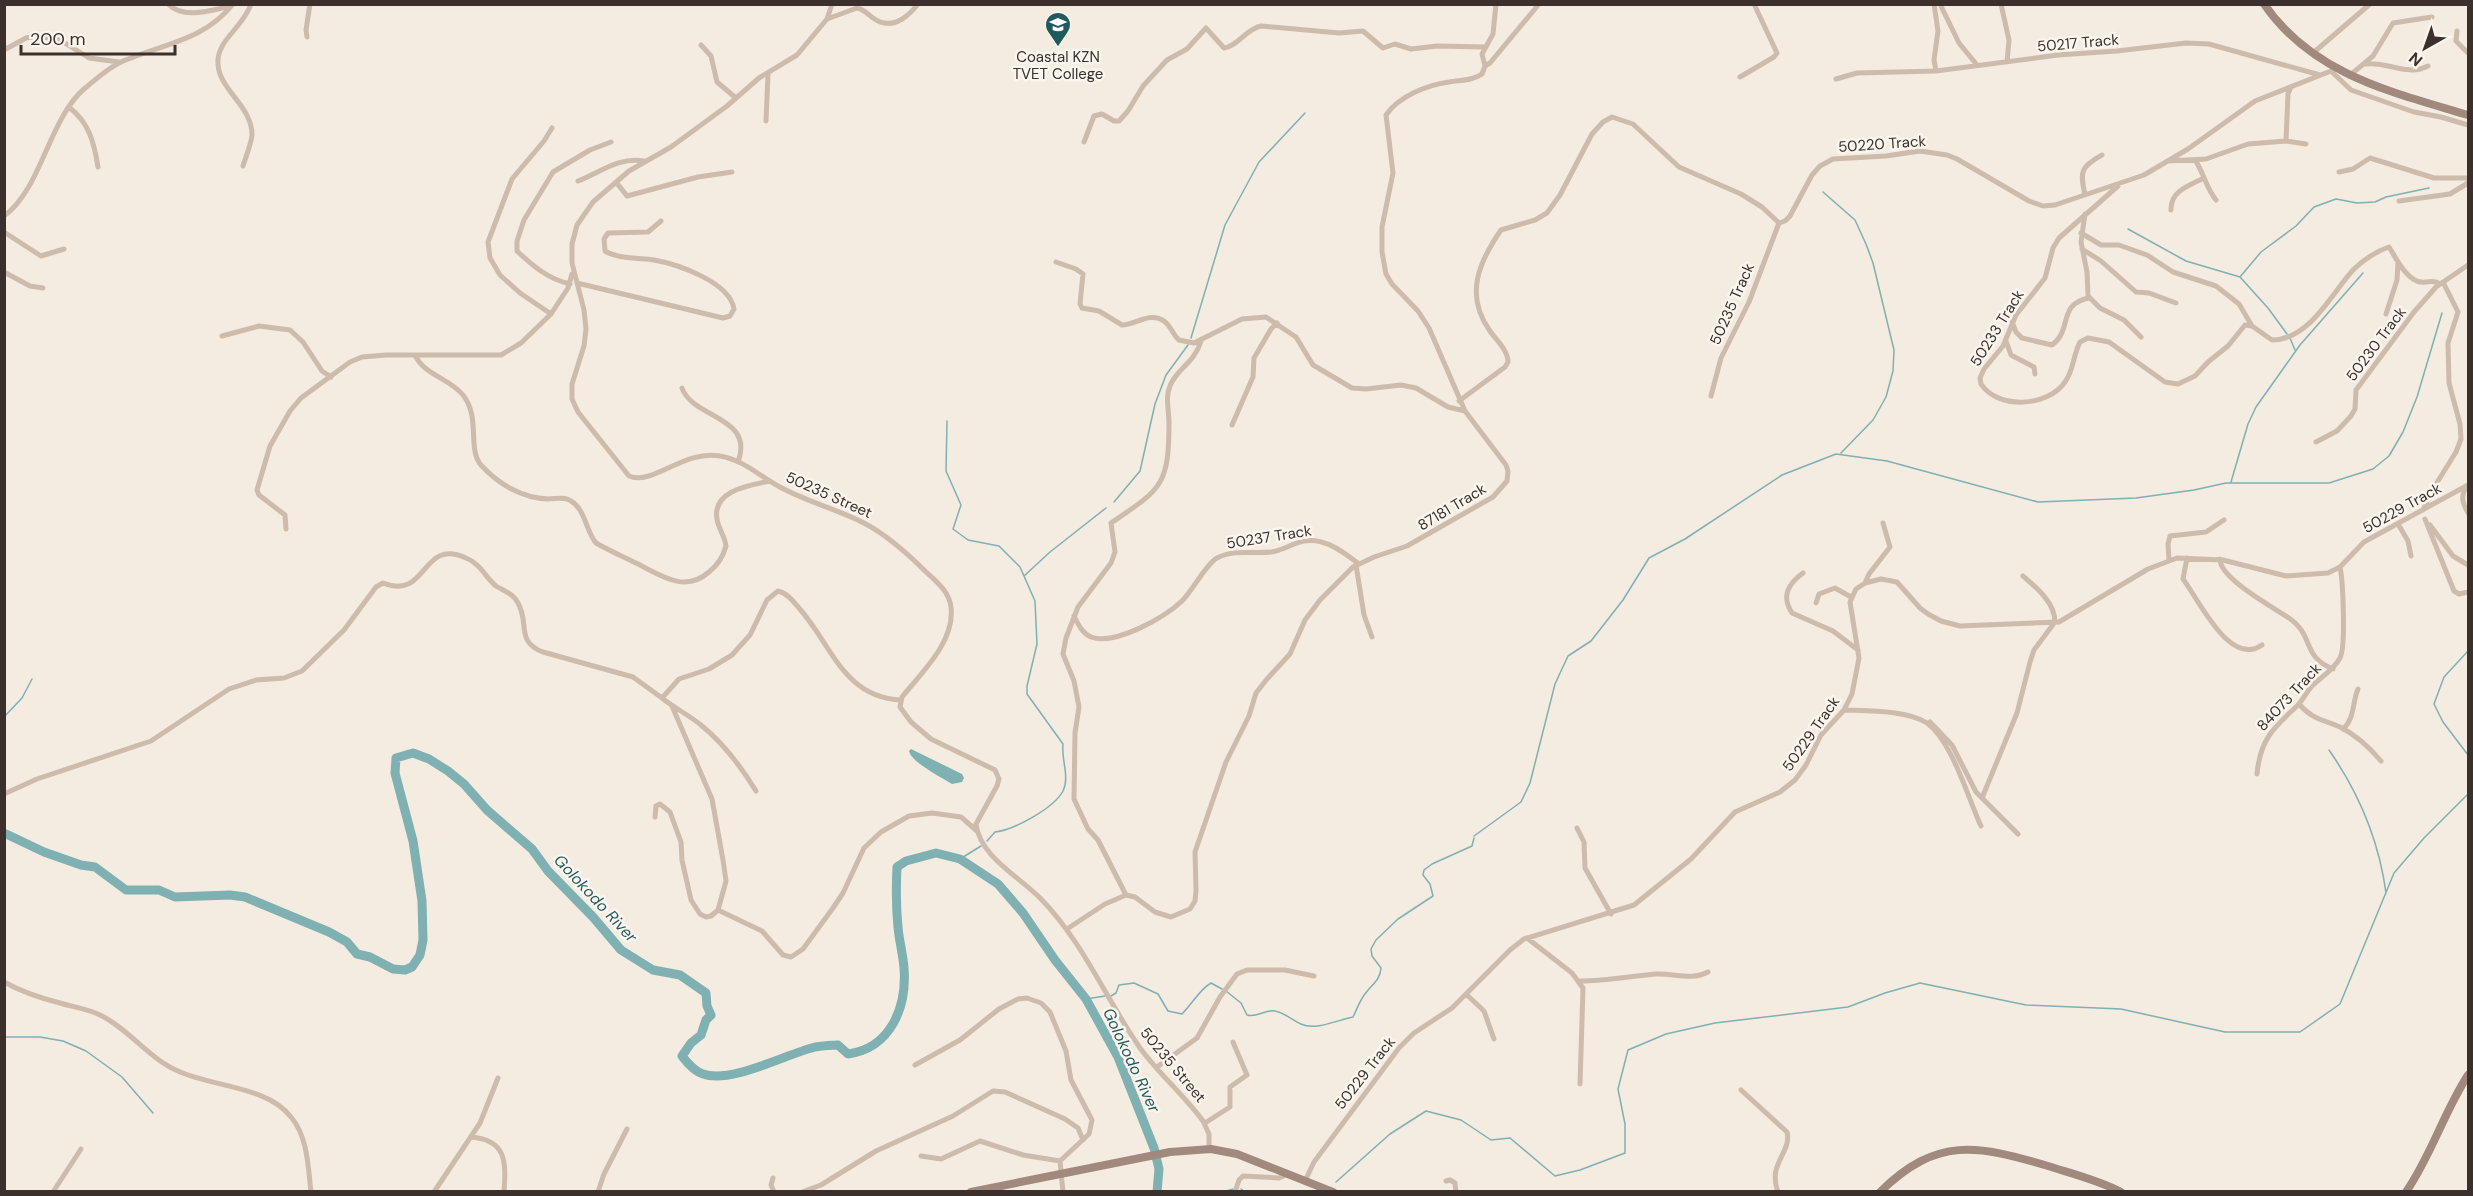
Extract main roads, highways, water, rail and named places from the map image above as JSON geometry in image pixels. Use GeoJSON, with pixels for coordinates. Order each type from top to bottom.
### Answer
{"type":"FeatureCollection","features":[{"type":"Feature","properties":{"kind":"water"},"geometry":{"type":"Polygon","coordinates":[[[911,749],[962,774],[964,778],[962,782],[952,784],[927,769],[911,755],[909,751],[911,749]]]}},
{"type":"Feature","properties":{"kind":"waterway"},"geometry":{"type":"LineString","coordinates":[[1191,338],[1225,225],[1259,162],[1305,113]]}},
{"type":"Feature","properties":{"kind":"waterway"},"geometry":{"type":"LineString","coordinates":[[2240,277],[2261,252],[2296,226],[2314,207],[2336,199],[2357,203],[2375,202],[2386,197],[2429,188]]}},
{"type":"Feature","properties":{"kind":"waterway"},"geometry":{"type":"LineString","coordinates":[[1823,192],[1855,220],[1866,244],[1873,263],[1894,350],[1893,371],[1886,397],[1873,420],[1841,453]]}},
{"type":"Feature","properties":{"kind":"waterway"},"geometry":{"type":"LineString","coordinates":[[2128,229],[2186,261],[2240,277],[2268,308],[2287,334]]}},
{"type":"Feature","properties":{"kind":"waterway"},"geometry":{"type":"LineString","coordinates":[[2231,482],[2248,424],[2256,407],[2300,345],[2363,273]]}},
{"type":"Feature","properties":{"kind":"waterway"},"geometry":{"type":"LineString","coordinates":[[1474,836],[1521,802],[1530,783],[1555,684],[1568,656],[1591,641],[1623,600],[1649,558],[1685,539],[1782,475],[1836,454],[1887,461],[2038,502],[2136,498],[2226,483],[2329,483],[2373,469],[2389,456],[2403,432],[2417,397],[2442,313]]}},
{"type":"Feature","properties":{"kind":"waterway"},"geometry":{"type":"LineString","coordinates":[[2290,338],[2295,350]]}},
{"type":"Feature","properties":{"kind":"waterway"},"geometry":{"type":"LineString","coordinates":[[1114,502],[1140,471],[1155,404],[1166,375],[1188,345]]}},
{"type":"Feature","properties":{"kind":"waterway"},"geometry":{"type":"LineString","coordinates":[[947,421],[946,471],[961,505],[953,529],[968,540],[999,546],[1020,567],[1035,601],[1037,644],[1027,694],[1063,744],[1066,774],[1063,791],[1043,811],[1012,827],[995,832],[987,841]]}},
{"type":"Feature","properties":{"kind":"waterway"},"geometry":{"type":"LineString","coordinates":[[1024,576],[1050,552],[1106,508]]}},
{"type":"Feature","properties":{"kind":"waterway"},"geometry":{"type":"LineString","coordinates":[[2468,651],[2444,677],[2434,704],[2443,722],[2468,755]]}},
{"type":"Feature","properties":{"kind":"waterway"},"geometry":{"type":"LineString","coordinates":[[4,717],[22,698],[32,679]]}},
{"type":"Feature","properties":{"kind":"waterway"},"geometry":{"type":"LineString","coordinates":[[2329,750],[2350,783],[2366,818],[2373,836],[2386,893]]}},
{"type":"Feature","properties":{"kind":"waterway","name":"Golokodo River"},"geometry":{"type":"LineString","coordinates":[[4,833],[44,852],[81,865],[95,867],[126,890],[159,890],[175,897],[230,895],[245,897],[329,932],[347,942],[357,954],[370,957],[393,969],[405,970],[412,967],[420,955],[423,940],[422,901],[413,841],[395,773],[396,758],[413,753],[429,759],[464,784],[487,810],[532,849],[548,871],[593,917],[621,950],[653,970],[680,975],[706,993],[707,1006],[711,1015],[706,1020],[701,1035],[691,1043],[682,1056],[697,1071],[715,1076],[743,1072],[815,1047],[838,1045],[848,1054],[875,1044],[893,1023],[903,997],[904,968],[897,920],[897,867],[906,861],[936,853],[960,859],[998,884],[1023,913],[1055,960],[1086,999],[1118,1057],[1154,1148],[1159,1169],[1157,1192]]}},
{"type":"Feature","properties":{"kind":"waterway"},"geometry":{"type":"LineString","coordinates":[[1336,1182],[1390,1134],[1426,1111],[1461,1120],[1491,1140],[1510,1138],[1555,1176],[1580,1170],[1625,1153],[1625,1124],[1618,1089],[1628,1050],[1666,1034],[1715,1023],[1848,1007],[1920,983],[2026,1005],[2121,1009],[2225,1032],[2300,1032],[2340,1004],[2394,873],[2424,838],[2468,794]]}},
{"type":"Feature","properties":{"kind":"waterway"},"geometry":{"type":"LineString","coordinates":[[1226,991],[1241,1003],[1247,1015],[1275,1011],[1307,1026],[1327,1024],[1353,1017],[1380,972],[1381,968],[1372,956],[1371,949],[1376,940],[1398,919],[1433,896],[1430,884],[1423,875],[1424,870],[1472,846],[1474,838]]}},
{"type":"Feature","properties":{"kind":"waterway"},"geometry":{"type":"LineString","coordinates":[[960,859],[981,846]]}},
{"type":"Feature","properties":{"kind":"waterway"},"geometry":{"type":"LineString","coordinates":[[1111,996],[1116,993],[1119,985],[1134,983],[1158,994],[1168,1011],[1182,1014],[1211,983],[1222,989]]}},
{"type":"Feature","properties":{"kind":"waterway"},"geometry":{"type":"LineString","coordinates":[[1086,999],[1105,996]]}},
{"type":"Feature","properties":{"kind":"waterway"},"geometry":{"type":"LineString","coordinates":[[4,1037],[40,1037],[63,1041],[86,1051],[122,1077],[153,1113]]}},
{"type":"Feature","properties":{"kind":"waterway"},"geometry":{"type":"LineString","coordinates":[[1223,1192],[1233,1189]]}},
{"type":"Feature","properties":{"kind":"waterway"},"geometry":{"type":"LineString","coordinates":[[1241,1189],[1245,1192]]}},
{"type":"Feature","properties":{"kind":"place","name":"Coastal KZN TVET College"},"geometry":{"type":"Point","coordinates":[1058,48]}}]}
